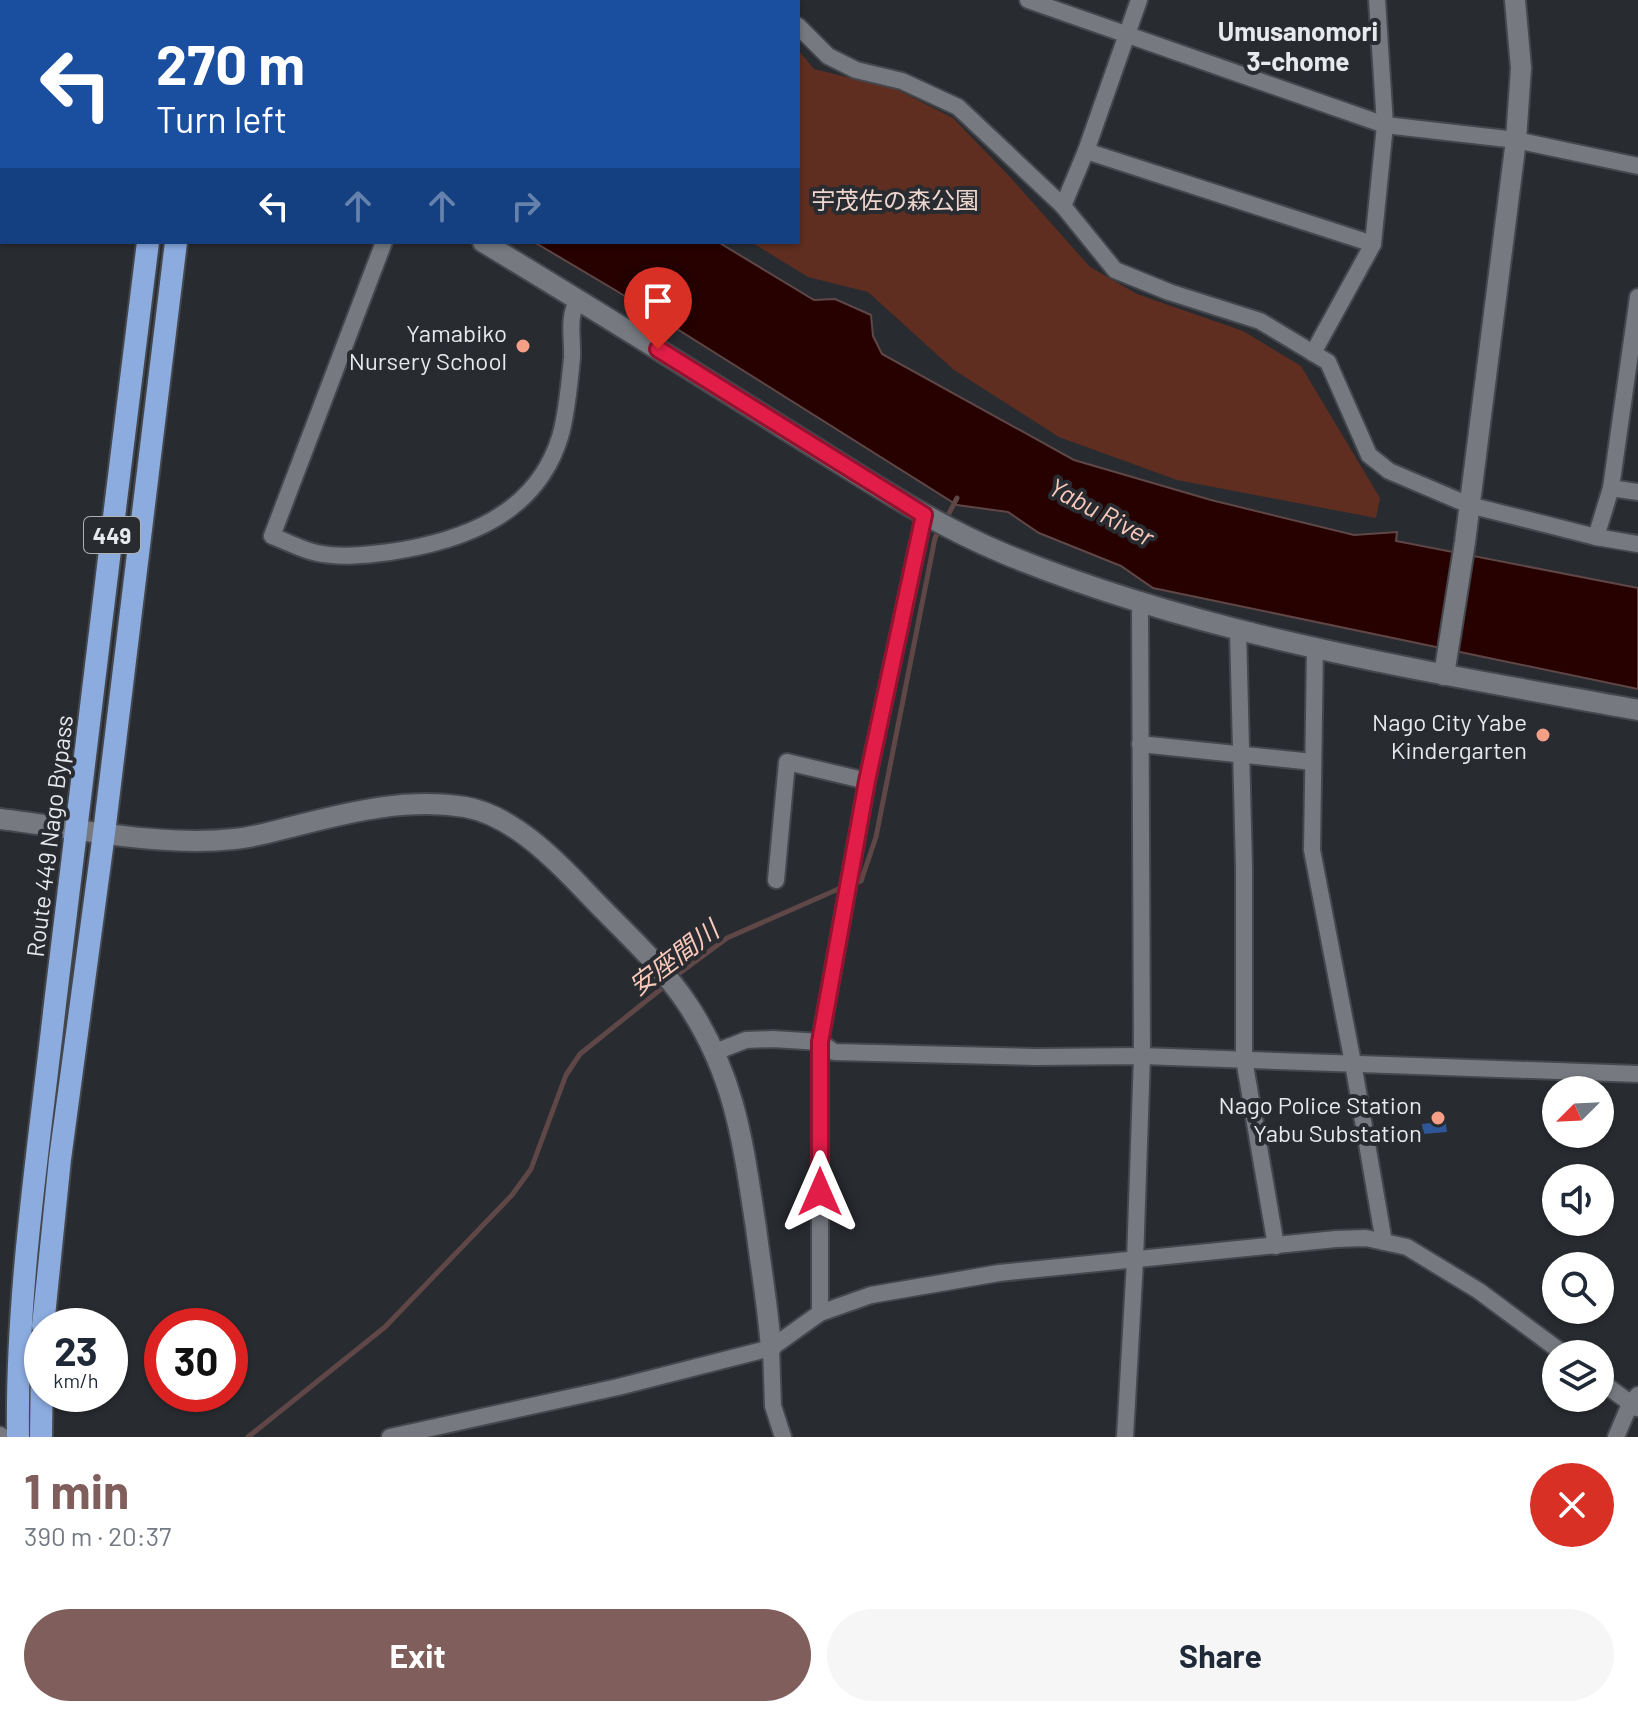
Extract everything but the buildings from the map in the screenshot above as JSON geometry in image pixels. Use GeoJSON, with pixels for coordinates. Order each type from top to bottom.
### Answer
{"type":"FeatureCollection","features":[{"type":"Feature","properties":{"kind":"highway","name":"Route 449 Nago Bypass"},"geometry":{"type":"LineString","coordinates":[[37,1308],[76,828],[148,244]]}},
{"type":"Feature","properties":{"kind":"highway","name":"Route 449 Nago Bypass"},"geometry":{"type":"LineString","coordinates":[[38,1308],[104,833],[176,244]]}},
{"type":"Feature","properties":{"kind":"highway","name":"Route 449 Nago Bypass"},"geometry":{"type":"LineString","coordinates":[[18,1437],[24,1398]]}},
{"type":"Feature","properties":{"kind":"highway"},"geometry":{"type":"LineString","coordinates":[[41,1412],[41,1437]]}},
{"type":"Feature","properties":{"kind":"street"},"geometry":{"type":"LineString","coordinates":[[1028,0],[1385,125],[1516,140],[1638,166]]}},
{"type":"Feature","properties":{"kind":"street"},"geometry":{"type":"LineString","coordinates":[[1063,206],[1086,151],[1139,0]]}},
{"type":"Feature","properties":{"kind":"street"},"geometry":{"type":"LineString","coordinates":[[1313,353],[1373,244],[1385,125],[1377,0]]}},
{"type":"Feature","properties":{"kind":"street"},"geometry":{"type":"LineString","coordinates":[[1446,666],[1465,542],[1516,140],[1521,68],[1515,0]]}},
{"type":"Feature","properties":{"kind":"street"},"geometry":{"type":"LineString","coordinates":[[800,28],[828,56],[856,70],[902,81],[958,107],[1063,206],[1115,270],[1169,292],[1260,321],[1328,362],[1369,455],[1389,471],[1469,505],[1596,537],[1638,544]]}},
{"type":"Feature","properties":{"kind":"street"},"geometry":{"type":"LineString","coordinates":[[1086,151],[1373,244]]}},
{"type":"Feature","properties":{"kind":"street"},"geometry":{"type":"LineString","coordinates":[[383,244],[272,536],[317,553],[364,555],[419,548],[456,539],[518,503],[541,476],[560,436],[572,358],[571,312],[578,300]]}},
{"type":"Feature","properties":{"kind":"street"},"geometry":{"type":"LineString","coordinates":[[486,244],[924,515],[1003,553],[1140,603],[1238,629],[1315,647],[1446,666],[1638,710]]}},
{"type":"Feature","properties":{"kind":"street"},"geometry":{"type":"LineString","coordinates":[[1596,537],[1611,488],[1631,390],[1638,297]]}},
{"type":"Feature","properties":{"kind":"street"},"geometry":{"type":"LineString","coordinates":[[1611,488],[1638,492]]}},
{"type":"Feature","properties":{"kind":"street"},"geometry":{"type":"LineString","coordinates":[[820,1313],[820,1042],[867,781],[924,515]]}},
{"type":"Feature","properties":{"kind":"street"},"geometry":{"type":"LineString","coordinates":[[1125,1437],[1142,1056],[1140,603]]}},
{"type":"Feature","properties":{"kind":"street"},"geometry":{"type":"LineString","coordinates":[[1238,629],[1244,1059],[1276,1246]]}},
{"type":"Feature","properties":{"kind":"street"},"geometry":{"type":"LineString","coordinates":[[1315,647],[1312,850],[1384,1242]]}},
{"type":"Feature","properties":{"kind":"street"},"geometry":{"type":"LineString","coordinates":[[1140,744],[1241,752],[1313,762]]}},
{"type":"Feature","properties":{"kind":"street"},"geometry":{"type":"LineString","coordinates":[[776,880],[787,762],[867,781]]}},
{"type":"Feature","properties":{"kind":"street"},"geometry":{"type":"LineString","coordinates":[[0,819],[104,833],[203,841],[239,839],[354,811],[408,803],[467,808],[497,818],[526,838],[576,882],[670,980],[715,1052],[733,1098],[746,1166],[771,1348],[773,1406],[783,1437]]}},
{"type":"Feature","properties":{"kind":"street"},"geometry":{"type":"LineString","coordinates":[[715,1052],[746,1040],[820,1042],[834,1052],[1142,1056],[1638,1074]]}},
{"type":"Feature","properties":{"kind":"street"},"geometry":{"type":"LineString","coordinates":[[390,1437],[618,1387],[771,1348],[820,1313],[871,1295],[999,1273],[1366,1238],[1407,1247],[1479,1291],[1545,1340]]}},
{"type":"Feature","properties":{"kind":"street"},"geometry":{"type":"LineString","coordinates":[[1614,1390],[1635,1403],[1616,1437]]}},
{"type":"Feature","properties":{"kind":"green space","name":"宇茂佐の森公園"},"geometry":{"type":"Polygon","coordinates":[[[800,52],[814,69],[896,89],[953,118],[1090,267],[1137,294],[1243,331],[1301,366],[1380,498],[1376,518],[1177,480],[1059,437],[954,370],[868,292],[808,277],[754,244],[800,244],[800,52]]]}},
{"type":"Feature","properties":{"kind":"water","name":"Yabu River"},"geometry":{"type":"Polygon","coordinates":[[[537,244],[721,244],[814,300],[835,299],[871,315],[873,336],[882,354],[1074,460],[1211,500],[1354,535],[1397,532],[1396,541],[1638,588],[1638,689],[1153,588],[1121,566],[1039,533],[1008,512],[957,505],[537,244]]]}},
{"type":"Feature","properties":{"kind":"waterway","name":"安座間川"},"geometry":{"type":"LineString","coordinates":[[945,521],[957,498]]}},
{"type":"Feature","properties":{"kind":"waterway","name":"安座間川"},"geometry":{"type":"LineString","coordinates":[[853,884],[861,881],[876,837],[935,538],[940,529]]}},
{"type":"Feature","properties":{"kind":"waterway","name":"安座間川"},"geometry":{"type":"LineString","coordinates":[[673,978],[727,938],[843,887]]}},
{"type":"Feature","properties":{"kind":"waterway","name":"安座間川"},"geometry":{"type":"LineString","coordinates":[[248,1437],[385,1327],[512,1195],[531,1169],[566,1075],[580,1054],[666,985]]}},
{"type":"Feature","properties":{"kind":"place","name":"Yamabiko Nursery School"},"geometry":{"type":"Point","coordinates":[523,346]}},
{"type":"Feature","properties":{"kind":"place","name":"Nago City Yabe Kindergarten"},"geometry":{"type":"Point","coordinates":[1543,735]}},
{"type":"Feature","properties":{"kind":"place","name":"Nago Police Station Yabu Substation"},"geometry":{"type":"Point","coordinates":[1438,1118]}},
{"type":"Feature","properties":{"kind":"district","name":"Umusanomori 3-chome"},"geometry":{"type":"Point","coordinates":[1298,45]}},
{"type":"Feature","properties":{"kind":"route"},"geometry":{"type":"LineString","coordinates":[[658,349],[924,515],[867,781],[820,1042],[820,1192]]}}]}
